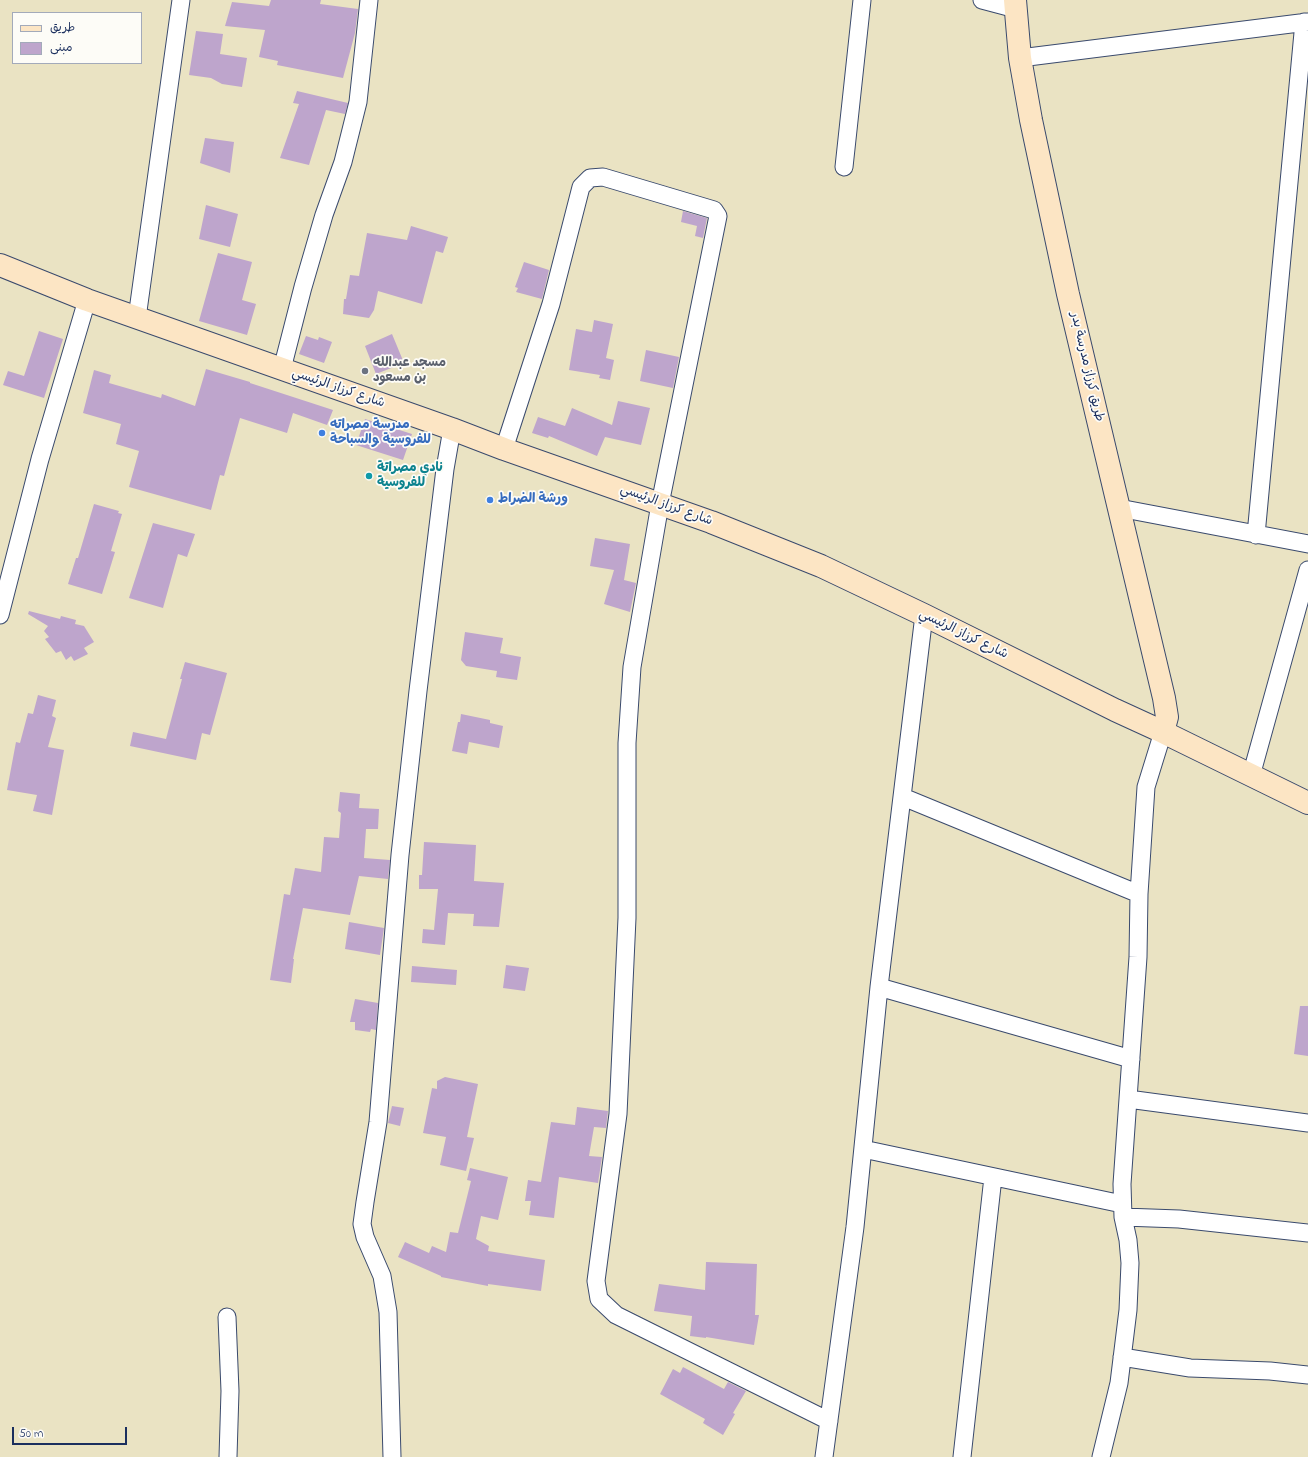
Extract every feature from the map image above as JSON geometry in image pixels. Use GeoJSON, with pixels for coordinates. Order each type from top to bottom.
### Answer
{"type":"FeatureCollection","features":[{"type":"Feature","properties":{"kind":"street"},"geometry":{"type":"LineString","coordinates":[[137,318],[181,0]]}},
{"type":"Feature","properties":{"kind":"street"},"geometry":{"type":"LineString","coordinates":[[282,370],[303,287],[324,215],[343,162],[358,102],[369,0]]}},
{"type":"Feature","properties":{"kind":"street"},"geometry":{"type":"LineString","coordinates":[[844,167],[862,0]]}},
{"type":"Feature","properties":{"kind":"street"},"geometry":{"type":"LineString","coordinates":[[982,0],[1016,4]]}},
{"type":"Feature","properties":{"kind":"street","name":"طريق كرزاز مدرسة بدر"},"geometry":{"type":"LineString","coordinates":[[1016,4],[1020,58],[1031,120],[1068,294],[1164,698],[1167,717],[1163,732]]}},
{"type":"Feature","properties":{"kind":"street"},"geometry":{"type":"LineString","coordinates":[[1020,58],[1306,22],[1256,535]]}},
{"type":"Feature","properties":{"kind":"street"},"geometry":{"type":"LineString","coordinates":[[504,449],[551,304],[581,187],[590,178],[602,177],[714,210],[718,216],[712,253],[660,504],[632,674],[627,742],[627,918],[618,1114],[596,1281],[599,1299],[616,1315],[829,1421]]}},
{"type":"Feature","properties":{"kind":"street","name":"شارع كرزاز الرئيسي"},"geometry":{"type":"LineString","coordinates":[[0,265],[87,300],[711,522],[821,566],[1308,803]]}},
{"type":"Feature","properties":{"kind":"street"},"geometry":{"type":"LineString","coordinates":[[0,615],[40,459],[87,300]]}},
{"type":"Feature","properties":{"kind":"street"},"geometry":{"type":"LineString","coordinates":[[392,1457],[388,1312],[382,1276],[365,1237],[362,1224],[378,1122],[400,855],[445,469],[452,429]]}},
{"type":"Feature","properties":{"kind":"street"},"geometry":{"type":"LineString","coordinates":[[1119,508],[1308,544]]}},
{"type":"Feature","properties":{"kind":"street"},"geometry":{"type":"LineString","coordinates":[[1251,776],[1308,570]]}},
{"type":"Feature","properties":{"kind":"street"},"geometry":{"type":"LineString","coordinates":[[824,1457],[855,1227],[879,987],[924,615]]}},
{"type":"Feature","properties":{"kind":"street"},"geometry":{"type":"LineString","coordinates":[[1101,1457],[1118,1383],[1128,1310],[1130,1263],[1123,1211],[1122,1184],[1138,957],[1139,894],[1146,787],[1163,732]]}},
{"type":"Feature","properties":{"kind":"street"},"geometry":{"type":"LineString","coordinates":[[903,797],[1139,894]]}},
{"type":"Feature","properties":{"kind":"street"},"geometry":{"type":"LineString","coordinates":[[879,987],[1131,1059]]}},
{"type":"Feature","properties":{"kind":"street"},"geometry":{"type":"LineString","coordinates":[[1128,1099],[1308,1123]]}},
{"type":"Feature","properties":{"kind":"street"},"geometry":{"type":"LineString","coordinates":[[863,1148],[993,1177],[1123,1211],[1179,1219],[1308,1233]]}},
{"type":"Feature","properties":{"kind":"street"},"geometry":{"type":"LineString","coordinates":[[962,1457],[993,1177]]}},
{"type":"Feature","properties":{"kind":"street"},"geometry":{"type":"LineString","coordinates":[[227,1316],[230,1391],[228,1457]]}},
{"type":"Feature","properties":{"kind":"street"},"geometry":{"type":"LineString","coordinates":[[1122,1357],[1190,1368],[1270,1371],[1308,1375]]}},
{"type":"Feature","properties":{"kind":"building"},"geometry":{"type":"Polygon","coordinates":[[[271,0],[321,0],[320,4],[358,9],[355,33],[343,78],[277,65],[278,61],[259,57],[265,30],[225,26],[232,2],[269,6],[271,0]]]}},
{"type":"Feature","properties":{"kind":"building"},"geometry":{"type":"Polygon","coordinates":[[[196,31],[223,34],[220,54],[247,58],[242,87],[222,84],[211,78],[189,75],[196,31]]]}},
{"type":"Feature","properties":{"kind":"building"},"geometry":{"type":"Polygon","coordinates":[[[297,91],[348,103],[345,114],[326,110],[309,165],[280,158],[299,104],[293,103],[297,91]]]}},
{"type":"Feature","properties":{"kind":"building"},"geometry":{"type":"Polygon","coordinates":[[[205,138],[234,142],[230,173],[200,163],[205,138]]]}},
{"type":"Feature","properties":{"kind":"building"},"geometry":{"type":"Polygon","coordinates":[[[206,205],[238,214],[230,247],[199,239],[206,205]]]}},
{"type":"Feature","properties":{"kind":"building"},"geometry":{"type":"Polygon","coordinates":[[[683,211],[707,218],[703,238],[695,236],[697,226],[681,222],[683,211]]]}},
{"type":"Feature","properties":{"kind":"building"},"geometry":{"type":"Polygon","coordinates":[[[411,226],[448,237],[443,253],[436,251],[422,304],[378,291],[374,310],[369,318],[343,314],[344,299],[346,299],[350,275],[359,276],[367,233],[407,240],[411,226]]]}},
{"type":"Feature","properties":{"kind":"building"},"geometry":{"type":"Polygon","coordinates":[[[218,253],[252,262],[242,300],[256,304],[247,335],[199,321],[218,253]]]}},
{"type":"Feature","properties":{"kind":"building"},"geometry":{"type":"Polygon","coordinates":[[[524,262],[549,270],[542,299],[516,292],[518,288],[515,287],[524,262]]]}},
{"type":"Feature","properties":{"kind":"building"},"geometry":{"type":"Polygon","coordinates":[[[594,320],[613,324],[606,358],[614,360],[610,380],[599,378],[600,375],[569,370],[576,329],[592,332],[594,320]]]}},
{"type":"Feature","properties":{"kind":"building"},"geometry":{"type":"Polygon","coordinates":[[[39,331],[63,339],[44,398],[3,385],[8,371],[24,376],[39,331]]]}},
{"type":"Feature","properties":{"kind":"building"},"geometry":{"type":"Polygon","coordinates":[[[392,334],[404,363],[376,374],[365,346],[392,334]]]}},
{"type":"Feature","properties":{"kind":"building"},"geometry":{"type":"Polygon","coordinates":[[[306,336],[318,340],[319,337],[332,342],[324,363],[299,354],[306,336]]]}},
{"type":"Feature","properties":{"kind":"building"},"geometry":{"type":"Polygon","coordinates":[[[646,350],[679,357],[673,388],[640,381],[646,350]]]}},
{"type":"Feature","properties":{"kind":"building"},"geometry":{"type":"Polygon","coordinates":[[[206,369],[333,410],[327,425],[293,413],[287,433],[240,418],[224,476],[220,475],[211,510],[129,487],[139,451],[116,444],[121,424],[83,413],[94,370],[111,375],[109,383],[161,398],[162,394],[195,406],[206,369]]]}},
{"type":"Feature","properties":{"kind":"building"},"geometry":{"type":"Polygon","coordinates":[[[618,401],[650,408],[641,445],[605,437],[597,456],[549,436],[548,438],[532,433],[538,417],[565,426],[572,408],[612,425],[618,401]]]}},
{"type":"Feature","properties":{"kind":"building"},"geometry":{"type":"Polygon","coordinates":[[[365,419],[412,434],[403,460],[356,445],[365,419]]]}},
{"type":"Feature","properties":{"kind":"building"},"geometry":{"type":"Polygon","coordinates":[[[94,504],[119,511],[118,513],[122,514],[111,551],[115,552],[102,594],[68,584],[76,558],[78,558],[94,504]]]}},
{"type":"Feature","properties":{"kind":"building"},"geometry":{"type":"Polygon","coordinates":[[[153,523],[195,534],[187,557],[178,554],[163,608],[129,598],[153,523]]]}},
{"type":"Feature","properties":{"kind":"building"},"geometry":{"type":"Polygon","coordinates":[[[595,538],[630,544],[624,580],[636,583],[630,612],[604,604],[614,570],[590,566],[595,538]]]}},
{"type":"Feature","properties":{"kind":"building"},"geometry":{"type":"Polygon","coordinates":[[[29,611],[60,619],[61,616],[76,620],[75,624],[84,626],[94,642],[84,648],[88,654],[74,661],[71,656],[66,660],[61,651],[56,653],[45,639],[49,637],[44,631],[48,626],[28,614],[29,611]]]}},
{"type":"Feature","properties":{"kind":"building"},"geometry":{"type":"Polygon","coordinates":[[[465,632],[503,638],[500,653],[521,657],[517,680],[496,677],[497,671],[466,666],[461,660],[465,632]]]}},
{"type":"Feature","properties":{"kind":"building"},"geometry":{"type":"Polygon","coordinates":[[[185,662],[227,673],[210,735],[202,733],[196,760],[130,746],[133,732],[166,739],[185,662]]]}},
{"type":"Feature","properties":{"kind":"building"},"geometry":{"type":"Polygon","coordinates":[[[38,695],[56,700],[52,716],[56,718],[48,747],[64,750],[52,815],[33,811],[37,795],[7,790],[16,742],[20,743],[28,713],[33,714],[38,695]]]}},
{"type":"Feature","properties":{"kind":"building"},"geometry":{"type":"Polygon","coordinates":[[[461,714],[490,720],[490,723],[503,726],[499,748],[469,742],[467,754],[452,751],[461,714]]]}},
{"type":"Feature","properties":{"kind":"building"},"geometry":{"type":"Polygon","coordinates":[[[340,792],[360,794],[359,808],[379,809],[378,829],[366,829],[364,858],[390,860],[388,879],[359,876],[350,915],[303,908],[293,959],[291,983],[270,980],[284,894],[290,895],[295,868],[321,872],[324,837],[339,838],[341,813],[338,811],[340,792]]]}},
{"type":"Feature","properties":{"kind":"building"},"geometry":{"type":"Polygon","coordinates":[[[424,842],[476,845],[474,881],[504,883],[499,927],[473,926],[474,914],[448,913],[445,945],[422,943],[423,929],[434,930],[438,889],[419,889],[419,875],[422,875],[424,842]]]}},
{"type":"Feature","properties":{"kind":"building"},"geometry":{"type":"Polygon","coordinates":[[[349,922],[384,928],[380,955],[345,949],[349,922]]]}},
{"type":"Feature","properties":{"kind":"building"},"geometry":{"type":"Polygon","coordinates":[[[506,965],[529,968],[525,991],[503,988],[506,965]]]}},
{"type":"Feature","properties":{"kind":"building"},"geometry":{"type":"Polygon","coordinates":[[[412,966],[457,970],[456,985],[411,982],[412,966]]]}},
{"type":"Feature","properties":{"kind":"building"},"geometry":{"type":"Polygon","coordinates":[[[355,999],[378,1003],[376,1030],[371,1029],[370,1032],[355,1030],[355,1022],[350,1022],[355,999]]]}},
{"type":"Feature","properties":{"kind":"building"},"geometry":{"type":"Polygon","coordinates":[[[1300,1006],[1308,1006],[1308,1056],[1294,1054],[1300,1006]]]}},
{"type":"Feature","properties":{"kind":"building"},"geometry":{"type":"Polygon","coordinates":[[[445,1077],[478,1084],[467,1137],[474,1138],[466,1171],[440,1165],[446,1137],[423,1133],[432,1088],[437,1089],[437,1081],[445,1077]]]}},
{"type":"Feature","properties":{"kind":"building"},"geometry":{"type":"Polygon","coordinates":[[[392,1106],[404,1108],[400,1126],[388,1123],[392,1106]]]}},
{"type":"Feature","properties":{"kind":"building"},"geometry":{"type":"Polygon","coordinates":[[[577,1107],[608,1111],[606,1128],[594,1127],[589,1156],[602,1157],[598,1183],[559,1177],[554,1218],[529,1215],[531,1201],[525,1201],[528,1180],[541,1182],[551,1122],[575,1125],[577,1107]]]}},
{"type":"Feature","properties":{"kind":"building"},"geometry":{"type":"Polygon","coordinates":[[[470,1168],[508,1177],[498,1220],[481,1216],[476,1239],[489,1246],[488,1251],[545,1260],[541,1291],[488,1284],[488,1286],[441,1277],[398,1257],[405,1242],[429,1253],[432,1246],[446,1252],[450,1232],[458,1233],[471,1181],[467,1180],[470,1168]]]}},
{"type":"Feature","properties":{"kind":"building"},"geometry":{"type":"Polygon","coordinates":[[[706,1262],[757,1264],[755,1315],[759,1315],[754,1345],[706,1337],[690,1336],[692,1316],[654,1311],[659,1284],[705,1290],[706,1262]]]}},
{"type":"Feature","properties":{"kind":"building"},"geometry":{"type":"Polygon","coordinates":[[[683,1367],[724,1389],[728,1382],[746,1391],[733,1413],[735,1414],[723,1435],[703,1423],[705,1419],[660,1394],[673,1369],[680,1373],[683,1367]]]}},
{"type":"Feature","properties":{"kind":"place","name":"مسجد عبدالله بن مسعود"},"geometry":{"type":"Point","coordinates":[365,371]}},
{"type":"Feature","properties":{"kind":"place","name":"مدرسة مصراته للفروسية والسباحة"},"geometry":{"type":"Point","coordinates":[322,433]}},
{"type":"Feature","properties":{"kind":"place","name":"نادي مصراتة للفروسية"},"geometry":{"type":"Point","coordinates":[369,476]}},
{"type":"Feature","properties":{"kind":"place","name":"ورشة الضراط"},"geometry":{"type":"Point","coordinates":[490,500]}}]}
